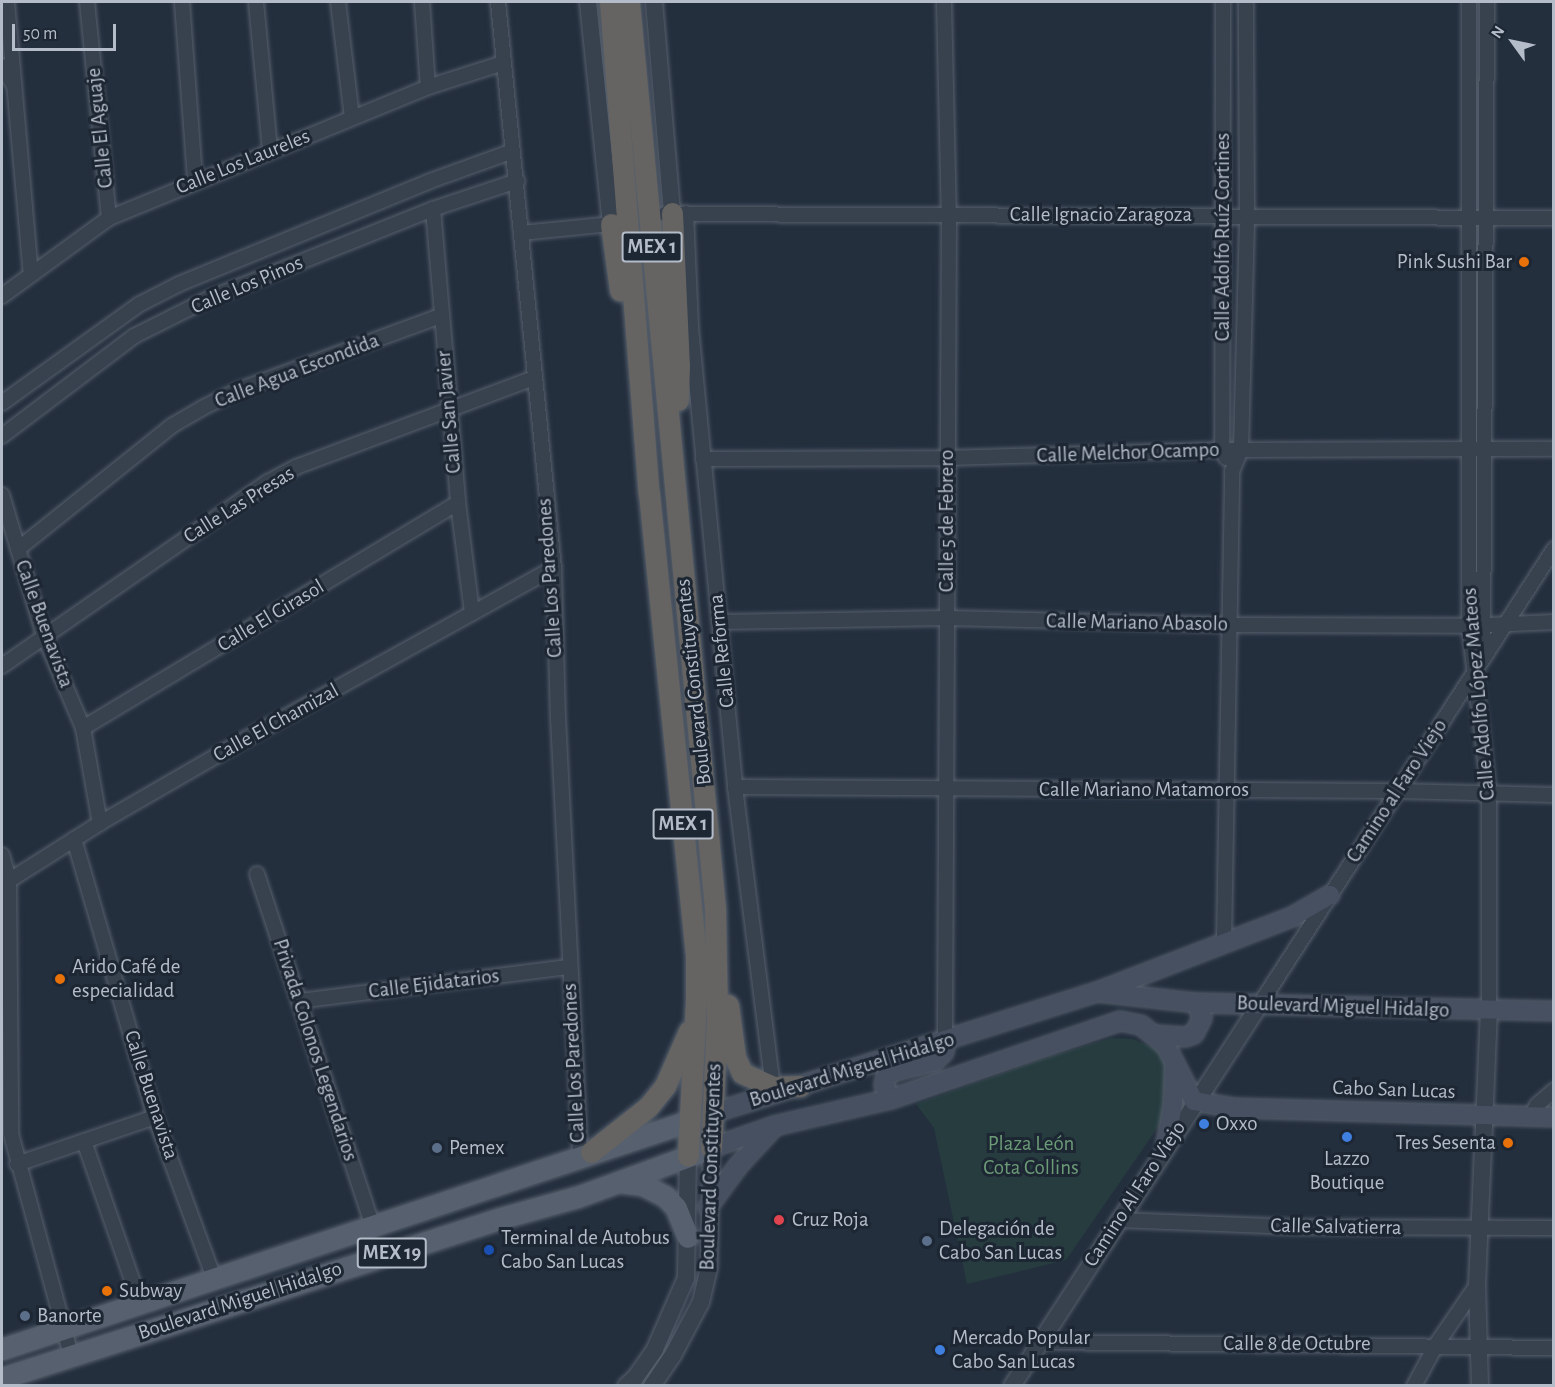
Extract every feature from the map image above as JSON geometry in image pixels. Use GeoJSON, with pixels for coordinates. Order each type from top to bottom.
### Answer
{"type":"FeatureCollection","features":[{"type":"Feature","properties":{"kind":"highway","name":"Boulevard Constituyentes"},"geometry":{"type":"LineString","coordinates":[[620,4],[649,214],[715,909],[717,1018],[711,1148]]}},
{"type":"Feature","properties":{"kind":"highway","name":"MEX 1"},"geometry":{"type":"LineString","coordinates":[[620,4],[649,493]]}},
{"type":"Feature","properties":{"kind":"highway"},"geometry":{"type":"LineString","coordinates":[[675,490],[679,366],[679,213]]}},
{"type":"Feature","properties":{"kind":"highway"},"geometry":{"type":"LineString","coordinates":[[610,224],[649,493]]}},
{"type":"Feature","properties":{"kind":"highway","name":"Boulevard Constituyentes"},"geometry":{"type":"LineString","coordinates":[[649,493],[696,952],[696,1001],[688,1156]]}},
{"type":"Feature","properties":{"kind":"highway"},"geometry":{"type":"LineString","coordinates":[[715,909],[737,1064],[747,1077],[772,1087],[800,1086]]}},
{"type":"Feature","properties":{"kind":"highway"},"geometry":{"type":"LineString","coordinates":[[585,1154],[637,1118],[665,1086],[686,1041],[696,1001]]}},
{"type":"Feature","properties":{"kind":"main road"},"geometry":{"type":"LineString","coordinates":[[1096,992],[1292,917],[1330,895]]}},
{"type":"Feature","properties":{"kind":"main road","name":"Boulevard Miguel Hidalgo"},"geometry":{"type":"LineString","coordinates":[[2,1349],[691,1119],[1096,992],[1197,1003],[1554,1011]]}},
{"type":"Feature","properties":{"kind":"main road"},"geometry":{"type":"LineString","coordinates":[[1155,1035],[1185,1037],[1194,1034],[1202,1018],[1197,1003]]}},
{"type":"Feature","properties":{"kind":"main road","name":"Boulevard Miguel Hidalgo"},"geometry":{"type":"LineString","coordinates":[[2,1378],[577,1197],[774,1126],[891,1099],[1120,1021],[1141,1025],[1166,1046],[1194,1101]]}},
{"type":"Feature","properties":{"kind":"main road"},"geometry":{"type":"LineString","coordinates":[[891,1099],[884,1085],[885,1077],[892,1072],[935,1061],[944,1052],[945,1041]]}},
{"type":"Feature","properties":{"kind":"main road"},"geometry":{"type":"LineString","coordinates":[[1166,1145],[1173,1103],[1174,1061]]}},
{"type":"Feature","properties":{"kind":"main road","name":"Cabo San Lucas"},"geometry":{"type":"LineString","coordinates":[[1194,1101],[1233,1108],[1554,1117]]}},
{"type":"Feature","properties":{"kind":"main road"},"geometry":{"type":"LineString","coordinates":[[708,1207],[738,1166],[774,1126]]}},
{"type":"Feature","properties":{"kind":"main road"},"geometry":{"type":"LineString","coordinates":[[611,1183],[635,1183],[665,1196],[676,1208],[688,1237]]}},
{"type":"Feature","properties":{"kind":"street"},"geometry":{"type":"LineString","coordinates":[[7,2],[31,273]]}},
{"type":"Feature","properties":{"kind":"street","name":"Calle El Aguaje"},"geometry":{"type":"LineString","coordinates":[[87,2],[109,218]]}},
{"type":"Feature","properties":{"kind":"street"},"geometry":{"type":"LineString","coordinates":[[182,2],[195,181]]}},
{"type":"Feature","properties":{"kind":"street"},"geometry":{"type":"LineString","coordinates":[[256,2],[270,150]]}},
{"type":"Feature","properties":{"kind":"street"},"geometry":{"type":"LineString","coordinates":[[338,2],[352,117]]}},
{"type":"Feature","properties":{"kind":"street"},"geometry":{"type":"LineString","coordinates":[[422,2],[428,87]]}},
{"type":"Feature","properties":{"kind":"street","name":"Calle Los Paredones"},"geometry":{"type":"LineString","coordinates":[[498,2],[554,568],[568,967],[585,1154]]}},
{"type":"Feature","properties":{"kind":"street"},"geometry":{"type":"LineString","coordinates":[[521,233],[610,224],[588,2]]}},
{"type":"Feature","properties":{"kind":"street"},"geometry":{"type":"LineString","coordinates":[[654,2],[679,213]]}},
{"type":"Feature","properties":{"kind":"street","name":"Calle 5 de Febrero"},"geometry":{"type":"LineString","coordinates":[[944,2],[949,214],[945,1041]]}},
{"type":"Feature","properties":{"kind":"street","name":"Calle Adolfo Ruíz Cortines"},"geometry":{"type":"LineString","coordinates":[[1223,2],[1222,450],[1232,471]]}},
{"type":"Feature","properties":{"kind":"street","name":"Calle Adolfo Ruíz Cortines"},"geometry":{"type":"LineString","coordinates":[[1224,942],[1232,471],[1241,450],[1247,216],[1246,2]]}},
{"type":"Feature","properties":{"kind":"street","name":"Calle Adolfo López Mateos"},"geometry":{"type":"LineString","coordinates":[[1468,2],[1469,626],[1489,794],[1489,1011],[1478,1285],[1480,1386]]}},
{"type":"Feature","properties":{"kind":"street","name":"Calle Adolfo López Mateos"},"geometry":{"type":"LineString","coordinates":[[1483,656],[1487,2]]}},
{"type":"Feature","properties":{"kind":"street","name":"Calle Los Laureles"},"geometry":{"type":"LineString","coordinates":[[2,296],[109,218],[428,87],[503,63]]}},
{"type":"Feature","properties":{"kind":"street"},"geometry":{"type":"LineString","coordinates":[[2,66],[16,91]]}},
{"type":"Feature","properties":{"kind":"street","name":"Calle Los Pinos"},"geometry":{"type":"LineString","coordinates":[[2,403],[140,304],[179,284],[430,181],[513,151]]}},
{"type":"Feature","properties":{"kind":"street","name":"Calle Los Pinos"},"geometry":{"type":"LineString","coordinates":[[2,436],[134,336],[208,299],[433,209],[517,181]]}},
{"type":"Feature","properties":{"kind":"street","name":"Calle San Javier"},"geometry":{"type":"LineString","coordinates":[[433,209],[449,411],[472,614]]}},
{"type":"Feature","properties":{"kind":"street","name":"Calle Reforma"},"geometry":{"type":"LineString","coordinates":[[679,213],[735,787],[772,1087]]}},
{"type":"Feature","properties":{"kind":"street","name":"Calle Ignacio Zaragoza"},"geometry":{"type":"LineString","coordinates":[[649,214],[1554,218]]}},
{"type":"Feature","properties":{"kind":"street","name":"Calle Agua Escondida"},"geometry":{"type":"LineString","coordinates":[[18,549],[172,425],[202,408],[241,390],[440,316]]}},
{"type":"Feature","properties":{"kind":"street","name":"Calle Las Presas"},"geometry":{"type":"LineString","coordinates":[[2,666],[268,482],[296,467],[534,378]]}},
{"type":"Feature","properties":{"kind":"street","name":"Calle Melchor Ocampo"},"geometry":{"type":"LineString","coordinates":[[703,459],[947,458],[1222,450],[1554,449]]}},
{"type":"Feature","properties":{"kind":"street","name":"Calle Buenavista"},"geometry":{"type":"LineString","coordinates":[[2,495],[44,636],[83,728],[100,823]]}},
{"type":"Feature","properties":{"kind":"street","name":"Calle El Girasol"},"geometry":{"type":"LineString","coordinates":[[83,728],[458,503]]}},
{"type":"Feature","properties":{"kind":"street","name":"Camino al Faro Viejo"},"geometry":{"type":"LineString","coordinates":[[1260,1004],[1554,549]]}},
{"type":"Feature","properties":{"kind":"street","name":"Calle El Chamizal"},"geometry":{"type":"LineString","coordinates":[[5,883],[100,823],[554,568]]}},
{"type":"Feature","properties":{"kind":"street","name":"Calle Mariano Abasolo"},"geometry":{"type":"LineString","coordinates":[[720,622],[947,618],[1230,625],[1469,626],[1554,622]]}},
{"type":"Feature","properties":{"kind":"street","name":"Calle Mariano Matamoros"},"geometry":{"type":"LineString","coordinates":[[735,787],[1397,791],[1554,795]]}},
{"type":"Feature","properties":{"kind":"street","name":"Calle Buenavista"},"geometry":{"type":"LineString","coordinates":[[74,839],[155,1117],[214,1278]]}},
{"type":"Feature","properties":{"kind":"street"},"geometry":{"type":"LineString","coordinates":[[2,855],[5,883],[11,1134],[17,1164],[71,1355]]}},
{"type":"Feature","properties":{"kind":"street","name":"Privada Colonos Legendarios"},"geometry":{"type":"LineString","coordinates":[[257,874],[373,1226]]}},
{"type":"Feature","properties":{"kind":"street","name":"Calle Ejidatarios"},"geometry":{"type":"LineString","coordinates":[[299,1002],[568,967]]}},
{"type":"Feature","properties":{"kind":"street","name":"Camino Al Faro Viejo"},"geometry":{"type":"LineString","coordinates":[[1012,1386],[1194,1101],[1260,1004]]}},
{"type":"Feature","properties":{"kind":"street"},"geometry":{"type":"LineString","coordinates":[[1531,1116],[1537,1105],[1554,1090]]}},
{"type":"Feature","properties":{"kind":"street"},"geometry":{"type":"LineString","coordinates":[[17,1164],[155,1117]]}},
{"type":"Feature","properties":{"kind":"street"},"geometry":{"type":"LineString","coordinates":[[84,1141],[140,1303]]}},
{"type":"Feature","properties":{"kind":"street","name":"Boulevard Constituyentes"},"geometry":{"type":"LineString","coordinates":[[652,1386],[668,1363],[701,1302],[709,1268],[708,1207],[711,1148]]}},
{"type":"Feature","properties":{"kind":"street","name":"Boulevard Constituyentes"},"geometry":{"type":"LineString","coordinates":[[626,1386],[635,1378],[655,1349],[686,1278],[688,1156]]}},
{"type":"Feature","properties":{"kind":"street","name":"Calle Salvatierra"},"geometry":{"type":"LineString","coordinates":[[1118,1220],[1294,1227],[1554,1228]]}},
{"type":"Feature","properties":{"kind":"street"},"geometry":{"type":"LineString","coordinates":[[1414,1386],[1436,1345],[1478,1285]]}},
{"type":"Feature","properties":{"kind":"street","name":"Calle 8 de Octubre"},"geometry":{"type":"LineString","coordinates":[[1041,1342],[1554,1348]]}},
{"type":"Feature","properties":{"kind":"green space","name":"Plaza León Cota Collins"},"geometry":{"type":"Polygon","coordinates":[[[1111,1038],[1133,1039],[1161,1051],[1172,1074],[1165,1117],[1066,1260],[967,1284],[934,1128],[916,1104],[1045,1058],[1111,1038]]]}},
{"type":"Feature","properties":{"kind":"place","name":"Pink Sushi Bar"},"geometry":{"type":"Point","coordinates":[1524,262]}},
{"type":"Feature","properties":{"kind":"place","name":"Arido Café de especialidad"},"geometry":{"type":"Point","coordinates":[60,979]}},
{"type":"Feature","properties":{"kind":"place","name":"Oxxo"},"geometry":{"type":"Point","coordinates":[1204,1124]}},
{"type":"Feature","properties":{"kind":"place","name":"Lazzo Boutique"},"geometry":{"type":"Point","coordinates":[1347,1137]}},
{"type":"Feature","properties":{"kind":"place","name":"Tres Sesenta"},"geometry":{"type":"Point","coordinates":[1508,1143]}},
{"type":"Feature","properties":{"kind":"place","name":"Pemex"},"geometry":{"type":"Point","coordinates":[437,1148]}},
{"type":"Feature","properties":{"kind":"place","name":"Cruz Roja"},"geometry":{"type":"Point","coordinates":[779,1220]}},
{"type":"Feature","properties":{"kind":"place","name":"Delegación de Cabo San Lucas"},"geometry":{"type":"Point","coordinates":[927,1241]}},
{"type":"Feature","properties":{"kind":"place","name":"Terminal de Autobus Cabo San Lucas"},"geometry":{"type":"Point","coordinates":[489,1250]}},
{"type":"Feature","properties":{"kind":"place","name":"Subway"},"geometry":{"type":"Point","coordinates":[107,1291]}},
{"type":"Feature","properties":{"kind":"place","name":"Banorte"},"geometry":{"type":"Point","coordinates":[25,1316]}},
{"type":"Feature","properties":{"kind":"place","name":"Mercado Popular Cabo San Lucas"},"geometry":{"type":"Point","coordinates":[940,1350]}}]}
